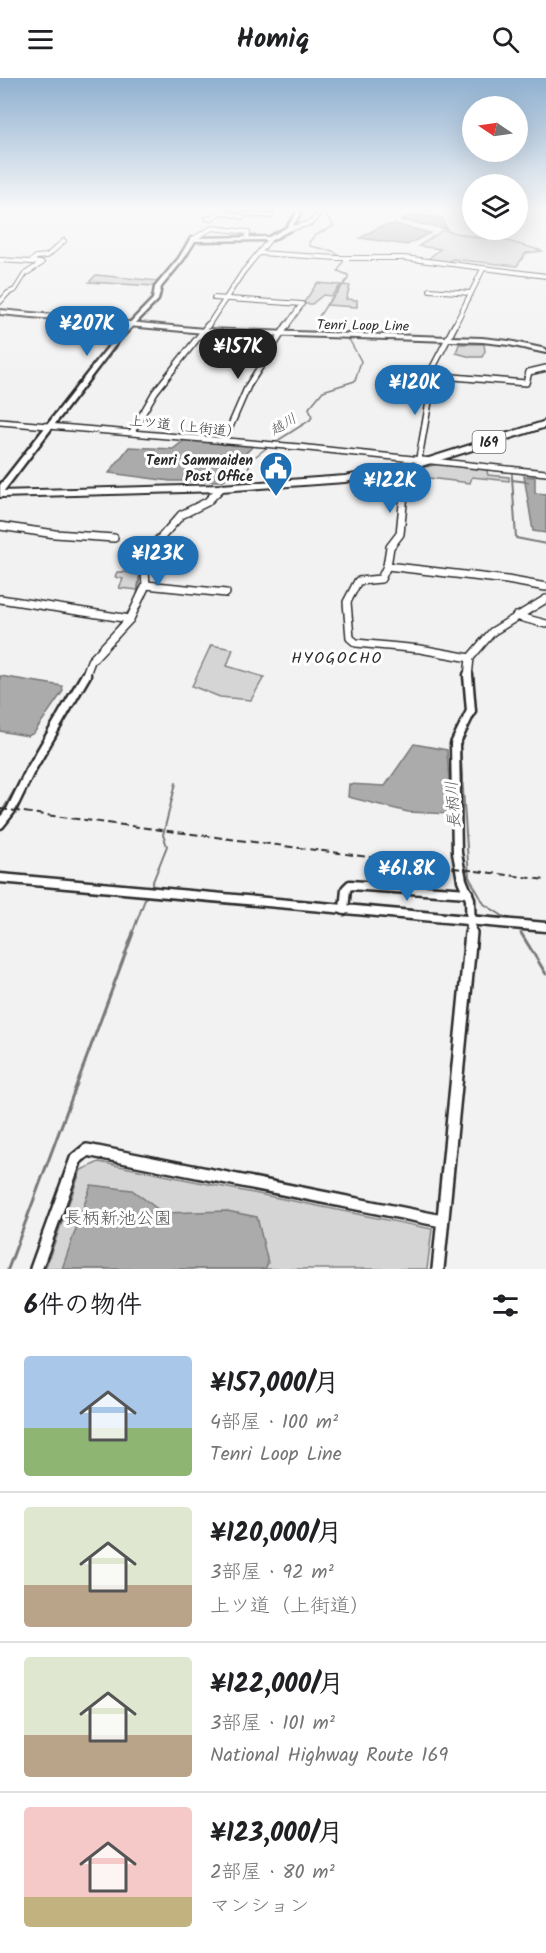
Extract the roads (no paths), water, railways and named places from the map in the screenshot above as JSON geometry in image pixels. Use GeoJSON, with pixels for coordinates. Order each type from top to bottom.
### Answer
{"type":"FeatureCollection","features":[{"type":"Feature","properties":{"kind":"main road"},"geometry":{"type":"LineString","coordinates":[[0,492],[130,325],[156,299],[158,287],[176,265]]}},
{"type":"Feature","properties":{"kind":"main road","name":"Tenri Loop Line"},"geometry":{"type":"LineString","coordinates":[[0,312],[204,331],[508,343],[546,351]]}},
{"type":"Feature","properties":{"kind":"main road","name":"169"},"geometry":{"type":"LineString","coordinates":[[0,492],[221,488],[345,479],[431,460],[546,424]]}},
{"type":"Feature","properties":{"kind":"street"},"geometry":{"type":"LineString","coordinates":[[0,302],[8,293],[15,290],[25,274],[40,265]]}},
{"type":"Feature","properties":{"kind":"street"},"geometry":{"type":"LineString","coordinates":[[132,432],[157,389],[204,331],[224,299],[250,265]]}},
{"type":"Feature","properties":{"kind":"street"},"geometry":{"type":"LineString","coordinates":[[451,265],[546,276]]}},
{"type":"Feature","properties":{"kind":"street"},"geometry":{"type":"LineString","coordinates":[[470,658],[353,641],[350,638],[347,602],[358,581],[381,579],[387,566],[390,547],[400,534],[404,494],[416,462],[431,400],[432,386],[429,375],[483,269]]}},
{"type":"Feature","properties":{"kind":"street"},"geometry":{"type":"LineString","coordinates":[[430,290],[470,293]]}},
{"type":"Feature","properties":{"kind":"street"},"geometry":{"type":"LineString","coordinates":[[214,298],[302,304],[259,366],[254,380],[241,397],[224,441]]}},
{"type":"Feature","properties":{"kind":"street"},"geometry":{"type":"LineString","coordinates":[[429,375],[526,383],[529,372],[546,368]]}},
{"type":"Feature","properties":{"kind":"street","name":"上ツ道（上街道）"},"geometry":{"type":"LineString","coordinates":[[0,422],[132,432],[416,462]]}},
{"type":"Feature","properties":{"kind":"street"},"geometry":{"type":"LineString","coordinates":[[431,460],[546,472]]}},
{"type":"Feature","properties":{"kind":"street"},"geometry":{"type":"LineString","coordinates":[[0,824],[84,680],[91,661],[130,619],[146,585],[145,572],[157,542],[181,515],[207,502],[221,488]]}},
{"type":"Feature","properties":{"kind":"street"},"geometry":{"type":"LineString","coordinates":[[0,526],[56,534],[114,538]]}},
{"type":"Feature","properties":{"kind":"street"},"geometry":{"type":"LineString","coordinates":[[387,566],[507,580],[546,587]]}},
{"type":"Feature","properties":{"kind":"street"},"geometry":{"type":"LineString","coordinates":[[146,585],[226,593]]}},
{"type":"Feature","properties":{"kind":"street"},"geometry":{"type":"LineString","coordinates":[[0,599],[130,619]]}},
{"type":"Feature","properties":{"kind":"street"},"geometry":{"type":"LineString","coordinates":[[438,1269],[472,922],[468,893],[462,880],[457,854],[455,744],[471,711],[467,683],[470,658],[492,632],[546,599]]}},
{"type":"Feature","properties":{"kind":"street"},"geometry":{"type":"LineString","coordinates":[[516,616],[546,624]]}},
{"type":"Feature","properties":{"kind":"street"},"geometry":{"type":"LineString","coordinates":[[0,878],[546,927]]}},
{"type":"Feature","properties":{"kind":"street"},"geometry":{"type":"LineString","coordinates":[[344,909],[346,889],[350,885],[468,893]]}},
{"type":"Feature","properties":{"kind":"street"},"geometry":{"type":"LineString","coordinates":[[36,1269],[76,1159],[87,1150],[442,1221]]}},
{"type":"Feature","properties":{"kind":"waterway","name":"越川"},"geometry":{"type":"LineString","coordinates":[[338,334],[321,331],[316,321],[348,279],[348,275],[338,271],[342,265]]}},
{"type":"Feature","properties":{"kind":"waterway"},"geometry":{"type":"LineString","coordinates":[[0,304],[10,294]]}},
{"type":"Feature","properties":{"kind":"waterway","name":"越川"},"geometry":{"type":"LineString","coordinates":[[274,443],[310,420],[312,417],[309,408],[323,391],[355,381],[361,361],[350,341],[343,336]]}},
{"type":"Feature","properties":{"kind":"waterway","name":"越川"},"geometry":{"type":"LineString","coordinates":[[244,479],[252,459],[269,446]]}},
{"type":"Feature","properties":{"kind":"waterway","name":"長柄川"},"geometry":{"type":"LineString","coordinates":[[512,471],[512,477]]}},
{"type":"Feature","properties":{"kind":"waterway","name":"越川"},"geometry":{"type":"LineString","coordinates":[[239,484],[244,477]]}},
{"type":"Feature","properties":{"kind":"waterway"},"geometry":{"type":"LineString","coordinates":[[512,480],[528,482]]}},
{"type":"Feature","properties":{"kind":"waterway","name":"長柄川"},"geometry":{"type":"LineString","coordinates":[[512,480],[516,538],[546,544]]}},
{"type":"Feature","properties":{"kind":"waterway","name":"越川"},"geometry":{"type":"LineString","coordinates":[[137,597],[142,558],[152,540],[180,512]]}},
{"type":"Feature","properties":{"kind":"waterway","name":"越川"},"geometry":{"type":"LineString","coordinates":[[112,634],[133,605]]}},
{"type":"Feature","properties":{"kind":"waterway","name":"越川"},"geometry":{"type":"LineString","coordinates":[[79,680],[88,660]]}},
{"type":"Feature","properties":{"kind":"waterway","name":"長柄川"},"geometry":{"type":"LineString","coordinates":[[460,746],[469,877],[484,904],[506,918]]}},
{"type":"Feature","properties":{"kind":"waterway","name":"越川"},"geometry":{"type":"LineString","coordinates":[[0,815],[38,749]]}},
{"type":"Feature","properties":{"kind":"waterway"},"geometry":{"type":"LineString","coordinates":[[150,889],[167,846],[163,835],[176,783]]}},
{"type":"Feature","properties":{"kind":"waterway"},"geometry":{"type":"LineString","coordinates":[[132,934],[147,894]]}},
{"type":"Feature","properties":{"kind":"waterway"},"geometry":{"type":"LineString","coordinates":[[8,1269],[133,933]]}},
{"type":"Feature","properties":{"kind":"waterway","name":"長柄川"},"geometry":{"type":"LineString","coordinates":[[521,933],[546,974]]}},
{"type":"Feature","properties":{"kind":"railway"},"geometry":{"type":"LineString","coordinates":[[0,809],[546,880]]}},
{"type":"Feature","properties":{"kind":"place","name":"Tenri Sammaiden Post Office"},"geometry":{"type":"Point","coordinates":[276,497]}},
{"type":"Feature","properties":{"kind":"district","name":"HYOGOCHO"},"geometry":{"type":"Point","coordinates":[337,657]}},
{"type":"Feature","properties":{"kind":"park label","name":"長柄新池公園"},"geometry":{"type":"Point","coordinates":[118,1218]}}]}
